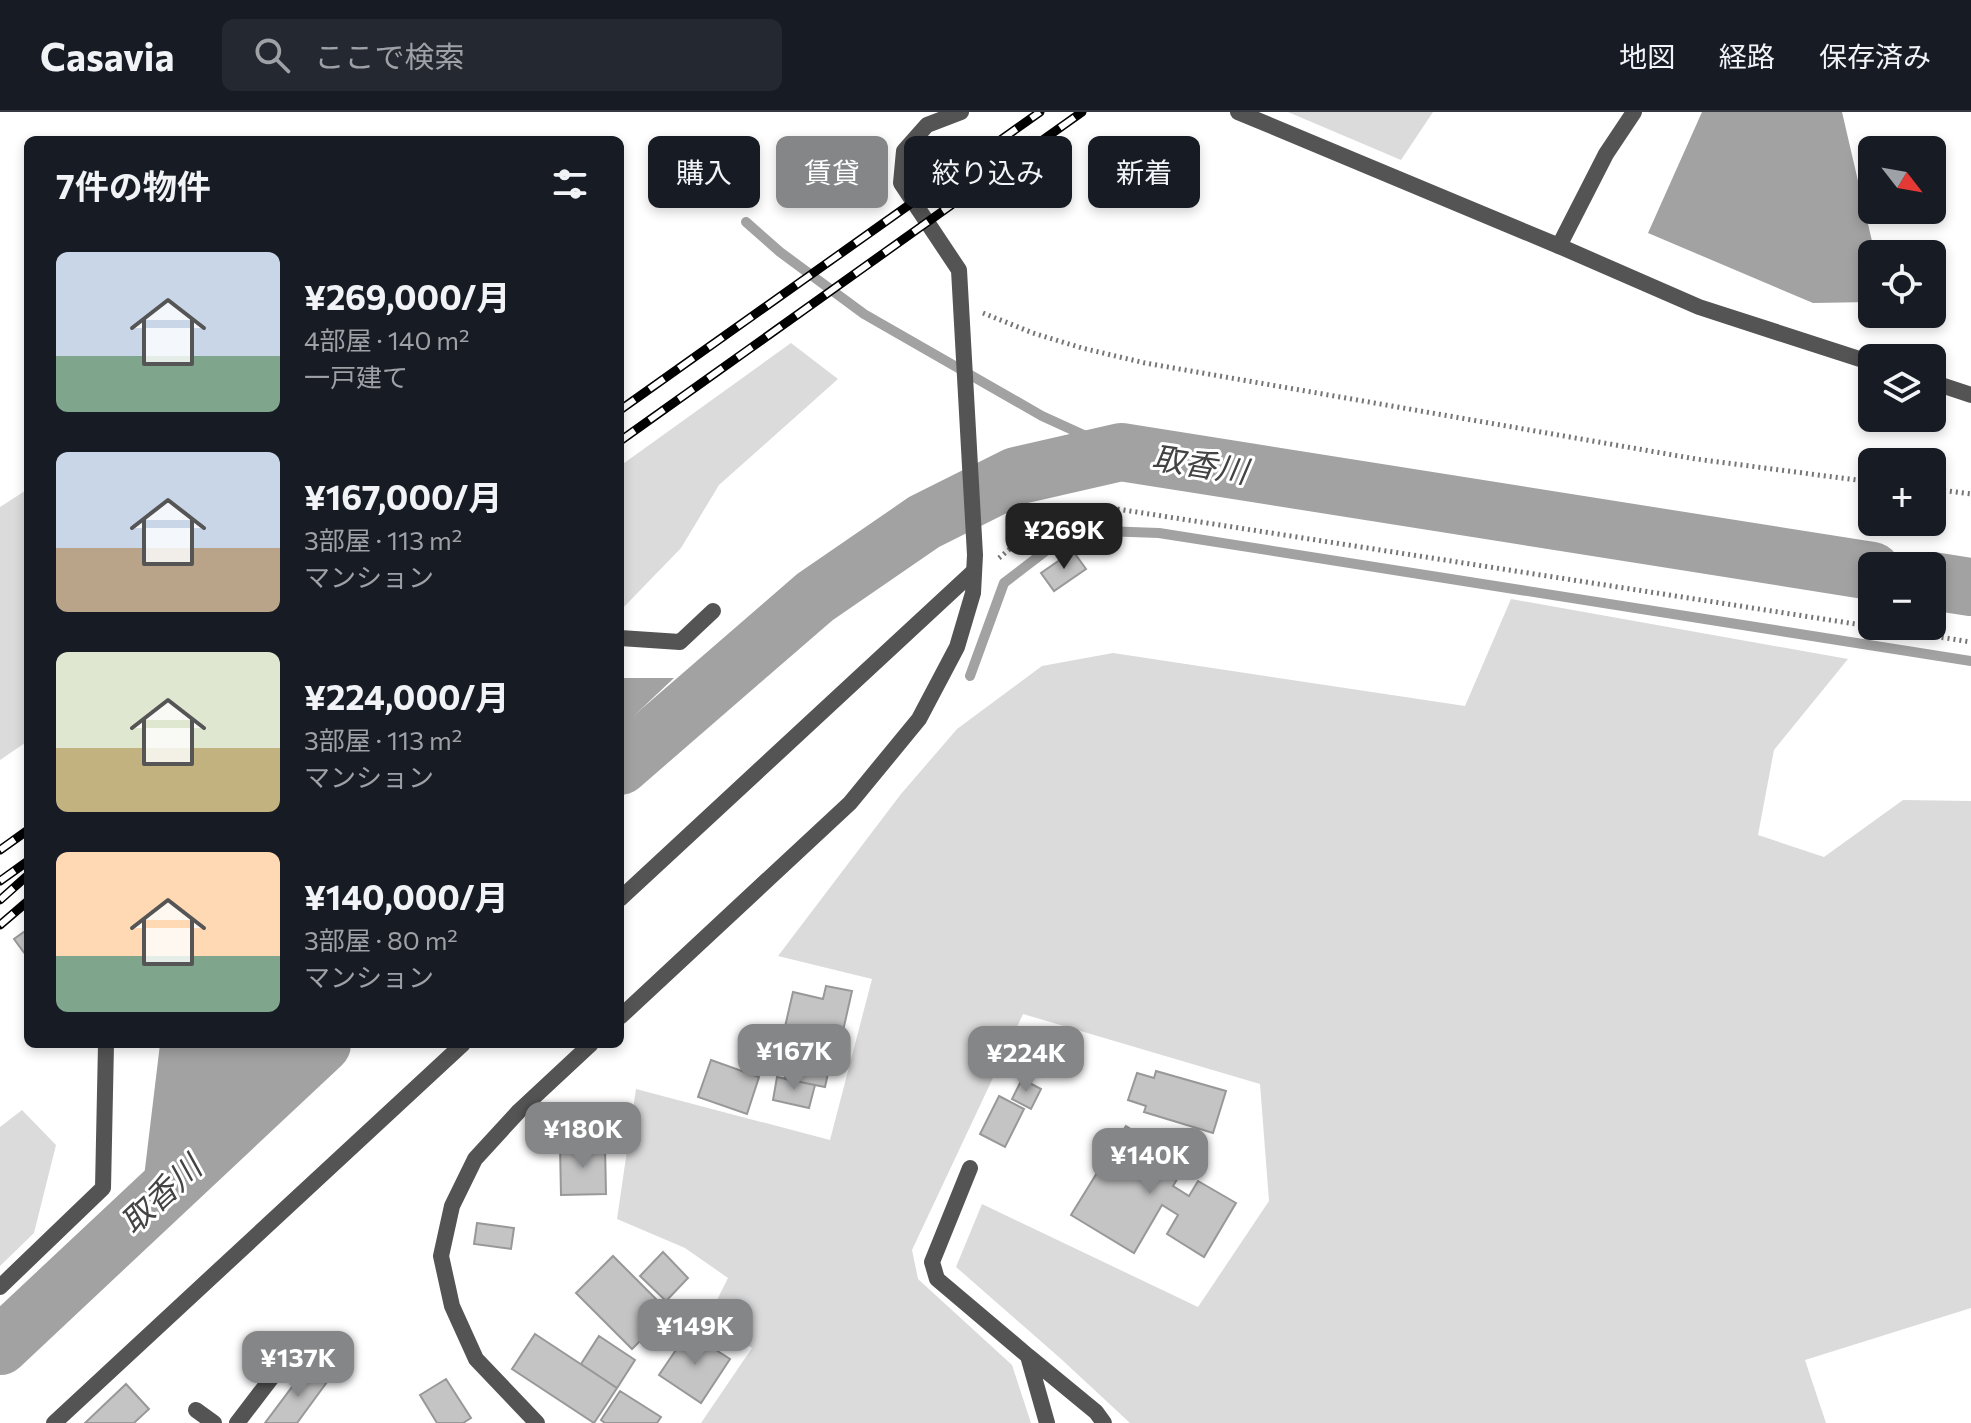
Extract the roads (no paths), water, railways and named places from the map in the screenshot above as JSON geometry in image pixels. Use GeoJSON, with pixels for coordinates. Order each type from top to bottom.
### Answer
{"type":"FeatureCollection","features":[{"type":"Feature","properties":{"kind":"street"},"geometry":{"type":"LineString","coordinates":[[624,1013],[850,803],[919,719],[957,647],[973,593],[974,563],[959,270],[901,183],[904,151],[927,125],[961,112]]}},
{"type":"Feature","properties":{"kind":"street"},"geometry":{"type":"LineString","coordinates":[[1238,112],[1699,307],[1858,358]]}},
{"type":"Feature","properties":{"kind":"street"},"geometry":{"type":"LineString","coordinates":[[1559,246],[1606,154],[1634,112]]}},
{"type":"Feature","properties":{"kind":"street"},"geometry":{"type":"LineString","coordinates":[[1946,387],[1971,395]]}},
{"type":"Feature","properties":{"kind":"street"},"geometry":{"type":"LineString","coordinates":[[624,895],[974,563]]}},
{"type":"Feature","properties":{"kind":"street"},"geometry":{"type":"LineString","coordinates":[[624,638],[680,642],[713,611]]}},
{"type":"Feature","properties":{"kind":"street"},"geometry":{"type":"LineString","coordinates":[[0,1287],[103,1188],[106,1048]]}},
{"type":"Feature","properties":{"kind":"street"},"geometry":{"type":"LineString","coordinates":[[54,1423],[459,1048]]}},
{"type":"Feature","properties":{"kind":"street"},"geometry":{"type":"LineString","coordinates":[[529,1421],[476,1359],[452,1306],[441,1256],[452,1206],[475,1159],[519,1111],[587,1048]]}},
{"type":"Feature","properties":{"kind":"street"},"geometry":{"type":"LineString","coordinates":[[970,1168],[932,1262],[937,1279],[1096,1412],[1104,1423]]}},
{"type":"Feature","properties":{"kind":"street"},"geometry":{"type":"LineString","coordinates":[[1028,1356],[1047,1423]]}},
{"type":"Feature","properties":{"kind":"street"},"geometry":{"type":"LineString","coordinates":[[237,1423],[273,1376]]}},
{"type":"Feature","properties":{"kind":"street"},"geometry":{"type":"LineString","coordinates":[[196,1410],[214,1423]]}},
{"type":"Feature","properties":{"kind":"waterway"},"geometry":{"type":"LineString","coordinates":[[746,222],[780,252],[864,314],[1042,416],[1121,452]]}},
{"type":"Feature","properties":{"kind":"waterway","name":"取香川"},"geometry":{"type":"LineString","coordinates":[[624,763],[815,597],[924,522],[1016,476],[1121,452],[1858,569]]}},
{"type":"Feature","properties":{"kind":"waterway"},"geometry":{"type":"LineString","coordinates":[[970,676],[1004,583],[1060,540],[1103,531],[1159,533],[1971,661]]}},
{"type":"Feature","properties":{"kind":"waterway","name":"取香川"},"geometry":{"type":"LineString","coordinates":[[1946,583],[1971,587]]}},
{"type":"Feature","properties":{"kind":"waterway","name":"取香川"},"geometry":{"type":"LineString","coordinates":[[0,1346],[318,1048]]}},
{"type":"Feature","properties":{"kind":"railway"},"geometry":{"type":"LineString","coordinates":[[624,407],[1040,112]]}},
{"type":"Feature","properties":{"kind":"railway"},"geometry":{"type":"LineString","coordinates":[[624,438],[1082,112]]}},
{"type":"Feature","properties":{"kind":"railway"},"geometry":{"type":"LineString","coordinates":[[0,850],[24,833]]}},
{"type":"Feature","properties":{"kind":"railway"},"geometry":{"type":"LineString","coordinates":[[0,881],[24,864]]}},
{"type":"Feature","properties":{"kind":"railway"},"geometry":{"type":"LineString","coordinates":[[0,900],[24,879]]}},
{"type":"Feature","properties":{"kind":"railway"},"geometry":{"type":"LineString","coordinates":[[0,925],[24,904]]}}]}
